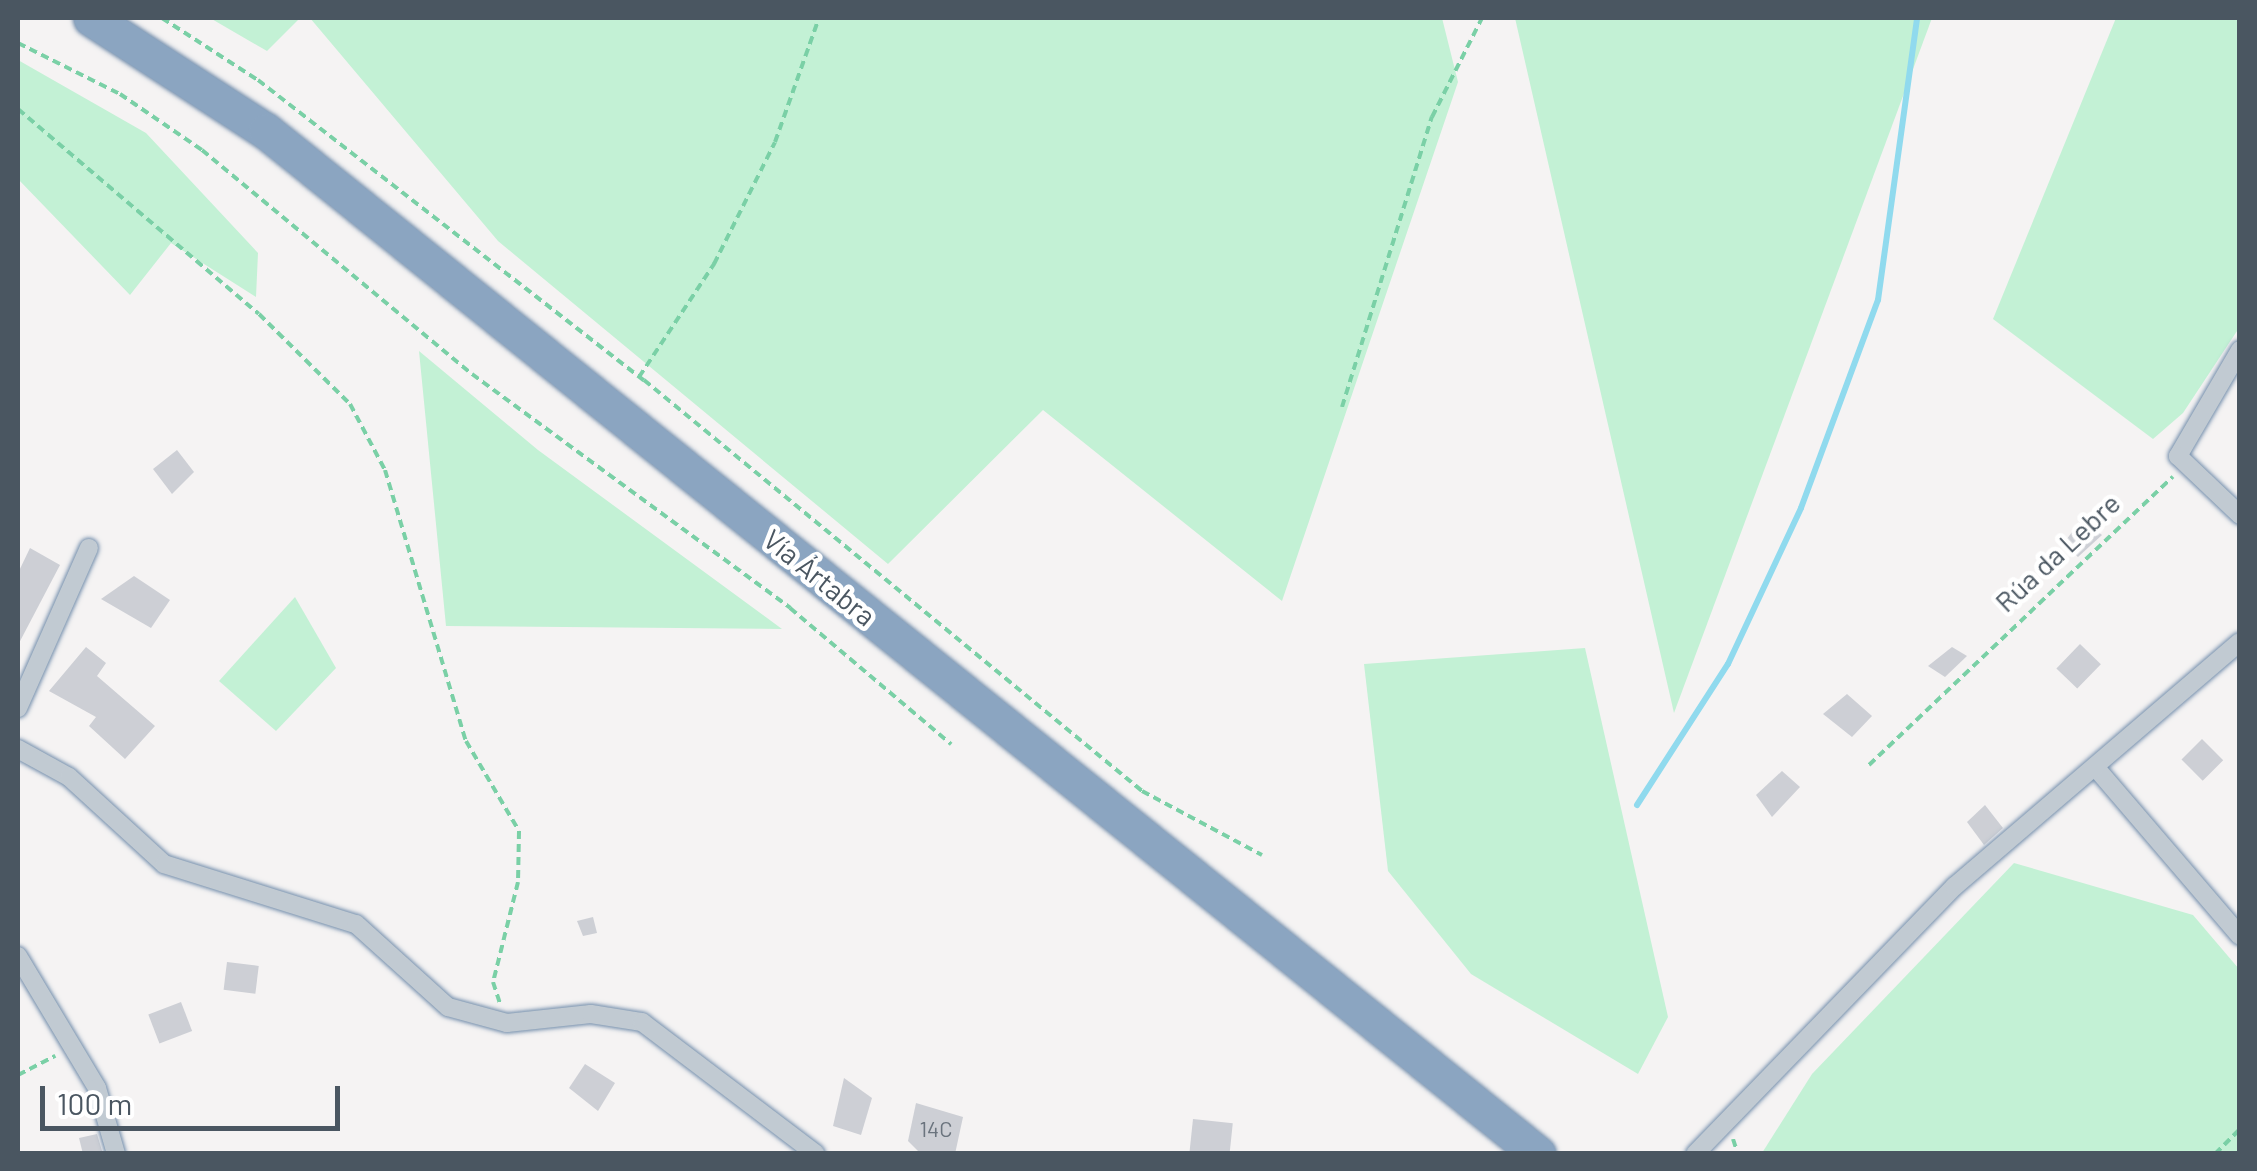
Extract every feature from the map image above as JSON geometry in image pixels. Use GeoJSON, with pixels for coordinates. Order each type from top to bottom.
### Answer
{"type":"FeatureCollection","features":[{"type":"Feature","properties":{"kind":"highway","name":"Vía Ártabra"},"geometry":{"type":"LineString","coordinates":[[91,18],[266,131],[1538,1154]]}},
{"type":"Feature","properties":{"kind":"street"},"geometry":{"type":"LineString","coordinates":[[2240,350],[2178,456],[2240,515]]}},
{"type":"Feature","properties":{"kind":"street"},"geometry":{"type":"LineString","coordinates":[[18,708],[89,548]]}},
{"type":"Feature","properties":{"kind":"street"},"geometry":{"type":"LineString","coordinates":[[1695,1154],[1955,886],[2240,642]]}},
{"type":"Feature","properties":{"kind":"street"},"geometry":{"type":"LineString","coordinates":[[18,749],[70,777],[164,864],[341,916],[448,1006],[507,1022],[591,1014],[642,1022],[816,1154]]}},
{"type":"Feature","properties":{"kind":"street"},"geometry":{"type":"LineString","coordinates":[[2096,768],[2240,936]]}},
{"type":"Feature","properties":{"kind":"street"},"geometry":{"type":"LineString","coordinates":[[18,956],[110,1116],[116,1154]]}},
{"type":"Feature","properties":{"kind":"path"},"geometry":{"type":"LineString","coordinates":[[162,18],[258,80],[640,377],[1142,791],[1262,855]]}},
{"type":"Feature","properties":{"kind":"path"},"geometry":{"type":"LineString","coordinates":[[640,377],[714,264],[775,142],[819,18]]}},
{"type":"Feature","properties":{"kind":"path"},"geometry":{"type":"LineString","coordinates":[[1342,407],[1432,117],[1482,18]]}},
{"type":"Feature","properties":{"kind":"path"},"geometry":{"type":"LineString","coordinates":[[18,42],[120,94],[202,150],[472,374],[790,608],[951,744]]}},
{"type":"Feature","properties":{"kind":"path"},"geometry":{"type":"LineString","coordinates":[[18,108],[230,288],[350,404],[385,470],[466,741],[520,831],[518,882],[493,982],[507,1022]]}},
{"type":"Feature","properties":{"kind":"path","name":"Rúa da Lebre"},"geometry":{"type":"LineString","coordinates":[[1868,765],[2172,482],[2178,456]]}},
{"type":"Feature","properties":{"kind":"path"},"geometry":{"type":"LineString","coordinates":[[18,1075],[73,1047]]}},
{"type":"Feature","properties":{"kind":"path"},"geometry":{"type":"LineString","coordinates":[[2215,1154],[2240,1130]]}},
{"type":"Feature","properties":{"kind":"green space"},"geometry":{"type":"Polygon","coordinates":[[[210,18],[300,18],[267,51],[210,18]]]}},
{"type":"Feature","properties":{"kind":"green space"},"geometry":{"type":"Polygon","coordinates":[[[310,18],[1442,18],[1458,82],[1282,601],[1043,410],[888,564],[498,241],[310,18]]]}},
{"type":"Feature","properties":{"kind":"green space"},"geometry":{"type":"Polygon","coordinates":[[[1515,18],[1932,18],[1674,713],[1515,18]]]}},
{"type":"Feature","properties":{"kind":"green space"},"geometry":{"type":"Polygon","coordinates":[[[2116,18],[2239,18],[2239,328],[2183,413],[2153,439],[1993,319],[2116,18]]]}},
{"type":"Feature","properties":{"kind":"green space"},"geometry":{"type":"Polygon","coordinates":[[[18,60],[146,133],[258,253],[256,297],[171,243],[130,295],[18,179],[18,60]]]}},
{"type":"Feature","properties":{"kind":"green space"},"geometry":{"type":"Polygon","coordinates":[[[419,351],[538,450],[782,629],[446,626],[419,351]]]}},
{"type":"Feature","properties":{"kind":"green space"},"geometry":{"type":"Polygon","coordinates":[[[295,597],[336,668],[276,731],[219,681],[295,597]]]}},
{"type":"Feature","properties":{"kind":"green space"},"geometry":{"type":"Polygon","coordinates":[[[1585,648],[1668,1017],[1638,1074],[1471,974],[1388,871],[1364,664],[1585,648]]]}},
{"type":"Feature","properties":{"kind":"green space"},"geometry":{"type":"Polygon","coordinates":[[[2014,863],[2193,915],[2239,969],[2239,1153],[1762,1153],[1812,1074],[2014,863]]]}},
{"type":"Feature","properties":{"kind":"building"},"geometry":{"type":"Polygon","coordinates":[[[177,450],[194,472],[172,494],[153,469],[177,450]]]}},
{"type":"Feature","properties":{"kind":"building"},"geometry":{"type":"Polygon","coordinates":[[[2082,519],[2102,535],[2078,557],[2063,544],[2082,519]]]}},
{"type":"Feature","properties":{"kind":"building"},"geometry":{"type":"Polygon","coordinates":[[[30,548],[60,565],[18,645],[18,573],[30,548]]]}},
{"type":"Feature","properties":{"kind":"building"},"geometry":{"type":"Polygon","coordinates":[[[134,576],[170,600],[151,628],[101,599],[134,576]]]}},
{"type":"Feature","properties":{"kind":"building"},"geometry":{"type":"Polygon","coordinates":[[[2080,644],[2101,664],[2077,689],[2056,668],[2080,644]]]}},
{"type":"Feature","properties":{"kind":"building"},"geometry":{"type":"Polygon","coordinates":[[[86,647],[106,663],[97,676],[155,726],[125,759],[89,726],[96,717],[49,691],[86,647]]]}},
{"type":"Feature","properties":{"kind":"building"},"geometry":{"type":"Polygon","coordinates":[[[1952,647],[1967,656],[1945,677],[1928,666],[1952,647]]]}},
{"type":"Feature","properties":{"kind":"building"},"geometry":{"type":"Polygon","coordinates":[[[1847,694],[1872,716],[1852,737],[1823,714],[1847,694]]]}},
{"type":"Feature","properties":{"kind":"building"},"geometry":{"type":"Polygon","coordinates":[[[2202,739],[2223,760],[2203,781],[2181,760],[2202,739]]]}},
{"type":"Feature","properties":{"kind":"building"},"geometry":{"type":"Polygon","coordinates":[[[1782,771],[1800,787],[1772,817],[1756,795],[1782,771]]]}},
{"type":"Feature","properties":{"kind":"building"},"geometry":{"type":"Polygon","coordinates":[[[1985,805],[2003,828],[1984,845],[1967,822],[1985,805]]]}},
{"type":"Feature","properties":{"kind":"building"},"geometry":{"type":"Polygon","coordinates":[[[593,917],[597,933],[583,936],[577,921],[593,917]]]}},
{"type":"Feature","properties":{"kind":"building"},"geometry":{"type":"Polygon","coordinates":[[[227,962],[259,966],[255,994],[224,990],[227,962]]]}},
{"type":"Feature","properties":{"kind":"building"},"geometry":{"type":"Polygon","coordinates":[[[181,1002],[192,1031],[159,1043],[148,1015],[181,1002]]]}},
{"type":"Feature","properties":{"kind":"building"},"geometry":{"type":"Polygon","coordinates":[[[585,1064],[615,1083],[598,1111],[569,1088],[585,1064]]]}},
{"type":"Feature","properties":{"kind":"building"},"geometry":{"type":"Polygon","coordinates":[[[844,1078],[872,1098],[861,1135],[833,1126],[844,1078]]]}},
{"type":"Feature","properties":{"kind":"building"},"geometry":{"type":"Polygon","coordinates":[[[916,1103],[963,1117],[955,1154],[919,1152],[908,1141],[916,1103]]]}},
{"type":"Feature","properties":{"kind":"building"},"geometry":{"type":"Polygon","coordinates":[[[1193,1119],[1233,1123],[1230,1154],[1189,1154],[1193,1119]]]}},
{"type":"Feature","properties":{"kind":"building"},"geometry":{"type":"Polygon","coordinates":[[[97,1134],[103,1154],[83,1154],[79,1138],[97,1134]]]}},
{"type":"Feature","properties":{"kind":"waterway"},"geometry":{"type":"LineString","coordinates":[[1637,805],[1728,664],[1801,508],[1878,300],[1917,18]]}}]}
